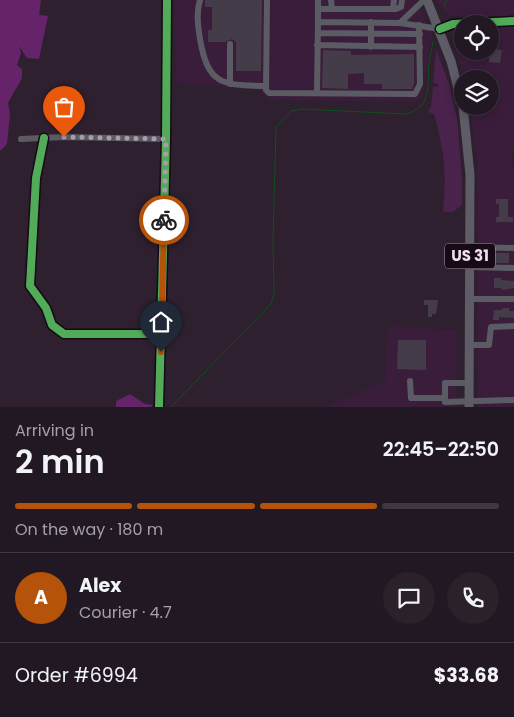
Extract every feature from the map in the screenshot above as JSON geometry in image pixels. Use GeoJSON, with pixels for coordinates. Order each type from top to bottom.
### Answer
{"type":"FeatureCollection","features":[{"type":"Feature","properties":{"kind":"main road","name":"US 31"},"geometry":{"type":"LineString","coordinates":[[426,0],[440,29],[454,72]]}},
{"type":"Feature","properties":{"kind":"main road","name":"US 31"},"geometry":{"type":"LineString","coordinates":[[464,115],[469,156],[469,404]]}},
{"type":"Feature","properties":{"kind":"street"},"geometry":{"type":"LineString","coordinates":[[159,405],[166,139],[167,0]]}},
{"type":"Feature","properties":{"kind":"street"},"geometry":{"type":"LineString","coordinates":[[200,0],[197,20],[206,64],[216,77],[230,84],[266,86]]}},
{"type":"Feature","properties":{"kind":"street"},"geometry":{"type":"LineString","coordinates":[[267,0],[266,90],[269,93],[415,94],[418,92],[420,84],[420,25]]}},
{"type":"Feature","properties":{"kind":"street"},"geometry":{"type":"LineString","coordinates":[[317,94],[318,0]]}},
{"type":"Feature","properties":{"kind":"street"},"geometry":{"type":"LineString","coordinates":[[331,0],[332,9]]}},
{"type":"Feature","properties":{"kind":"street"},"geometry":{"type":"LineString","coordinates":[[393,9],[394,0]]}},
{"type":"Feature","properties":{"kind":"street"},"geometry":{"type":"LineString","coordinates":[[318,9],[393,9],[401,7],[402,0]]}},
{"type":"Feature","properties":{"kind":"street"},"geometry":{"type":"LineString","coordinates":[[400,23],[426,0]]}},
{"type":"Feature","properties":{"kind":"street"},"geometry":{"type":"LineString","coordinates":[[357,9],[357,22]]}},
{"type":"Feature","properties":{"kind":"street"},"geometry":{"type":"LineString","coordinates":[[318,22],[400,23],[440,29],[453,24],[514,21]]}},
{"type":"Feature","properties":{"kind":"street"},"geometry":{"type":"LineString","coordinates":[[371,22],[371,47]]}},
{"type":"Feature","properties":{"kind":"street"},"geometry":{"type":"LineString","coordinates":[[318,33],[420,34]]}},
{"type":"Feature","properties":{"kind":"street"},"geometry":{"type":"LineString","coordinates":[[230,44],[230,84]]}},
{"type":"Feature","properties":{"kind":"street"},"geometry":{"type":"LineString","coordinates":[[317,46],[420,47]]}},
{"type":"Feature","properties":{"kind":"street"},"geometry":{"type":"LineString","coordinates":[[44,138],[36,178],[30,286],[46,308],[52,325],[64,334],[162,334]]}},
{"type":"Feature","properties":{"kind":"street"},"geometry":{"type":"LineString","coordinates":[[21,139],[166,139]]}},
{"type":"Feature","properties":{"kind":"street"},"geometry":{"type":"LineString","coordinates":[[470,247],[514,248]]}},
{"type":"Feature","properties":{"kind":"street"},"geometry":{"type":"LineString","coordinates":[[470,267],[514,268]]}},
{"type":"Feature","properties":{"kind":"street"},"geometry":{"type":"LineString","coordinates":[[470,299],[514,299]]}},
{"type":"Feature","properties":{"kind":"street"},"geometry":{"type":"LineString","coordinates":[[469,345],[489,345],[491,328],[514,326]]}},
{"type":"Feature","properties":{"kind":"street"},"geometry":{"type":"LineString","coordinates":[[410,382],[411,398],[445,398]]}},
{"type":"Feature","properties":{"kind":"street"},"geometry":{"type":"LineString","coordinates":[[469,383],[445,383],[445,402],[469,404],[514,400]]}},
{"type":"Feature","properties":{"kind":"shaded area"},"geometry":{"type":"Polygon","coordinates":[[[0,0],[41,0],[39,15],[48,16],[39,59],[27,58],[19,46],[21,53],[17,65],[22,69],[22,78],[8,103],[10,114],[7,144],[0,151],[0,0]]]}},
{"type":"Feature","properties":{"kind":"shaded area"},"geometry":{"type":"Polygon","coordinates":[[[174,0],[416,0],[432,33],[423,96],[415,102],[268,100],[259,90],[176,83],[174,0]]]}},
{"type":"Feature","properties":{"kind":"shaded area"},"geometry":{"type":"Polygon","coordinates":[[[436,0],[514,0],[514,17],[499,17],[499,15],[449,16],[436,0]]]}},
{"type":"Feature","properties":{"kind":"shaded area"},"geometry":{"type":"Polygon","coordinates":[[[514,25],[514,150],[511,151],[514,181],[514,407],[478,407],[477,160],[471,115],[499,115],[499,70],[462,70],[459,60],[499,60],[499,26],[514,25]]]}},
{"type":"Feature","properties":{"kind":"shaded area"},"geometry":{"type":"Polygon","coordinates":[[[451,31],[454,31],[454,42],[451,31]]]}},
{"type":"Feature","properties":{"kind":"shaded area"},"geometry":{"type":"Polygon","coordinates":[[[436,49],[449,84],[454,115],[456,115],[457,119],[462,178],[462,205],[453,212],[443,212],[445,174],[442,151],[434,114],[428,112],[431,107],[433,87],[438,87],[438,84],[433,83],[436,49]]]}},
{"type":"Feature","properties":{"kind":"shaded area"},"geometry":{"type":"Polygon","coordinates":[[[388,326],[457,330],[456,407],[329,407],[331,404],[385,381],[388,326]]]}},
{"type":"Feature","properties":{"kind":"shaded area"},"geometry":{"type":"Polygon","coordinates":[[[130,394],[145,404],[153,405],[151,407],[116,407],[116,401],[130,394]]]}},
{"type":"Feature","properties":{"kind":"building"},"geometry":{"type":"Polygon","coordinates":[[[205,0],[262,0],[261,71],[236,71],[236,42],[232,39],[225,42],[208,42],[208,30],[212,30],[212,7],[205,7],[205,0]]]}},
{"type":"Feature","properties":{"kind":"building"},"geometry":{"type":"Polygon","coordinates":[[[323,50],[351,51],[351,55],[414,54],[414,84],[412,89],[382,89],[382,84],[364,84],[364,73],[348,74],[348,89],[322,88],[323,50]]]}},
{"type":"Feature","properties":{"kind":"building"},"geometry":{"type":"Polygon","coordinates":[[[499,50],[502,50],[500,63],[489,62],[489,60],[499,60],[499,50]]]}},
{"type":"Feature","properties":{"kind":"building"},"geometry":{"type":"Polygon","coordinates":[[[496,199],[508,199],[508,217],[513,217],[513,222],[496,222],[496,217],[499,217],[499,204],[496,204],[496,199]]]}},
{"type":"Feature","properties":{"kind":"building"},"geometry":{"type":"Polygon","coordinates":[[[495,253],[509,253],[509,263],[495,263],[495,253]]]}},
{"type":"Feature","properties":{"kind":"building"},"geometry":{"type":"Polygon","coordinates":[[[494,278],[514,281],[514,288],[503,290],[501,288],[494,288],[494,278]]]}},
{"type":"Feature","properties":{"kind":"building"},"geometry":{"type":"Polygon","coordinates":[[[424,300],[438,300],[436,314],[432,314],[432,317],[428,317],[428,305],[424,305],[424,300]]]}},
{"type":"Feature","properties":{"kind":"building"},"geometry":{"type":"Polygon","coordinates":[[[509,308],[509,311],[514,311],[514,318],[499,317],[499,320],[493,320],[494,310],[501,310],[509,308]]]}},
{"type":"Feature","properties":{"kind":"building"},"geometry":{"type":"Polygon","coordinates":[[[398,340],[426,340],[426,370],[397,369],[398,340]]]}},
{"type":"Feature","properties":{"kind":"waterway"},"geometry":{"type":"LineString","coordinates":[[444,6],[447,0]]}},
{"type":"Feature","properties":{"kind":"waterway"},"geometry":{"type":"LineString","coordinates":[[171,407],[271,304],[274,294],[273,240],[276,127],[291,111],[302,109],[405,114],[414,111],[424,101],[427,94],[429,62],[433,42]]}},
{"type":"Feature","properties":{"kind":"cycle path"},"geometry":{"type":"LineString","coordinates":[[159,407],[166,139],[167,0]]}},
{"type":"Feature","properties":{"kind":"cycle path"},"geometry":{"type":"LineString","coordinates":[[440,29],[453,24],[514,21]]}},
{"type":"Feature","properties":{"kind":"cycle path"},"geometry":{"type":"LineString","coordinates":[[44,138],[36,178],[30,286],[46,308],[52,325],[64,334],[162,334]]}},
{"type":"Feature","properties":{"kind":"way so far"},"geometry":{"type":"LineString","coordinates":[[64,137],[166,139],[164,220]]}},
{"type":"Feature","properties":{"kind":"route"},"geometry":{"type":"LineString","coordinates":[[161,352],[164,220]]}}]}
